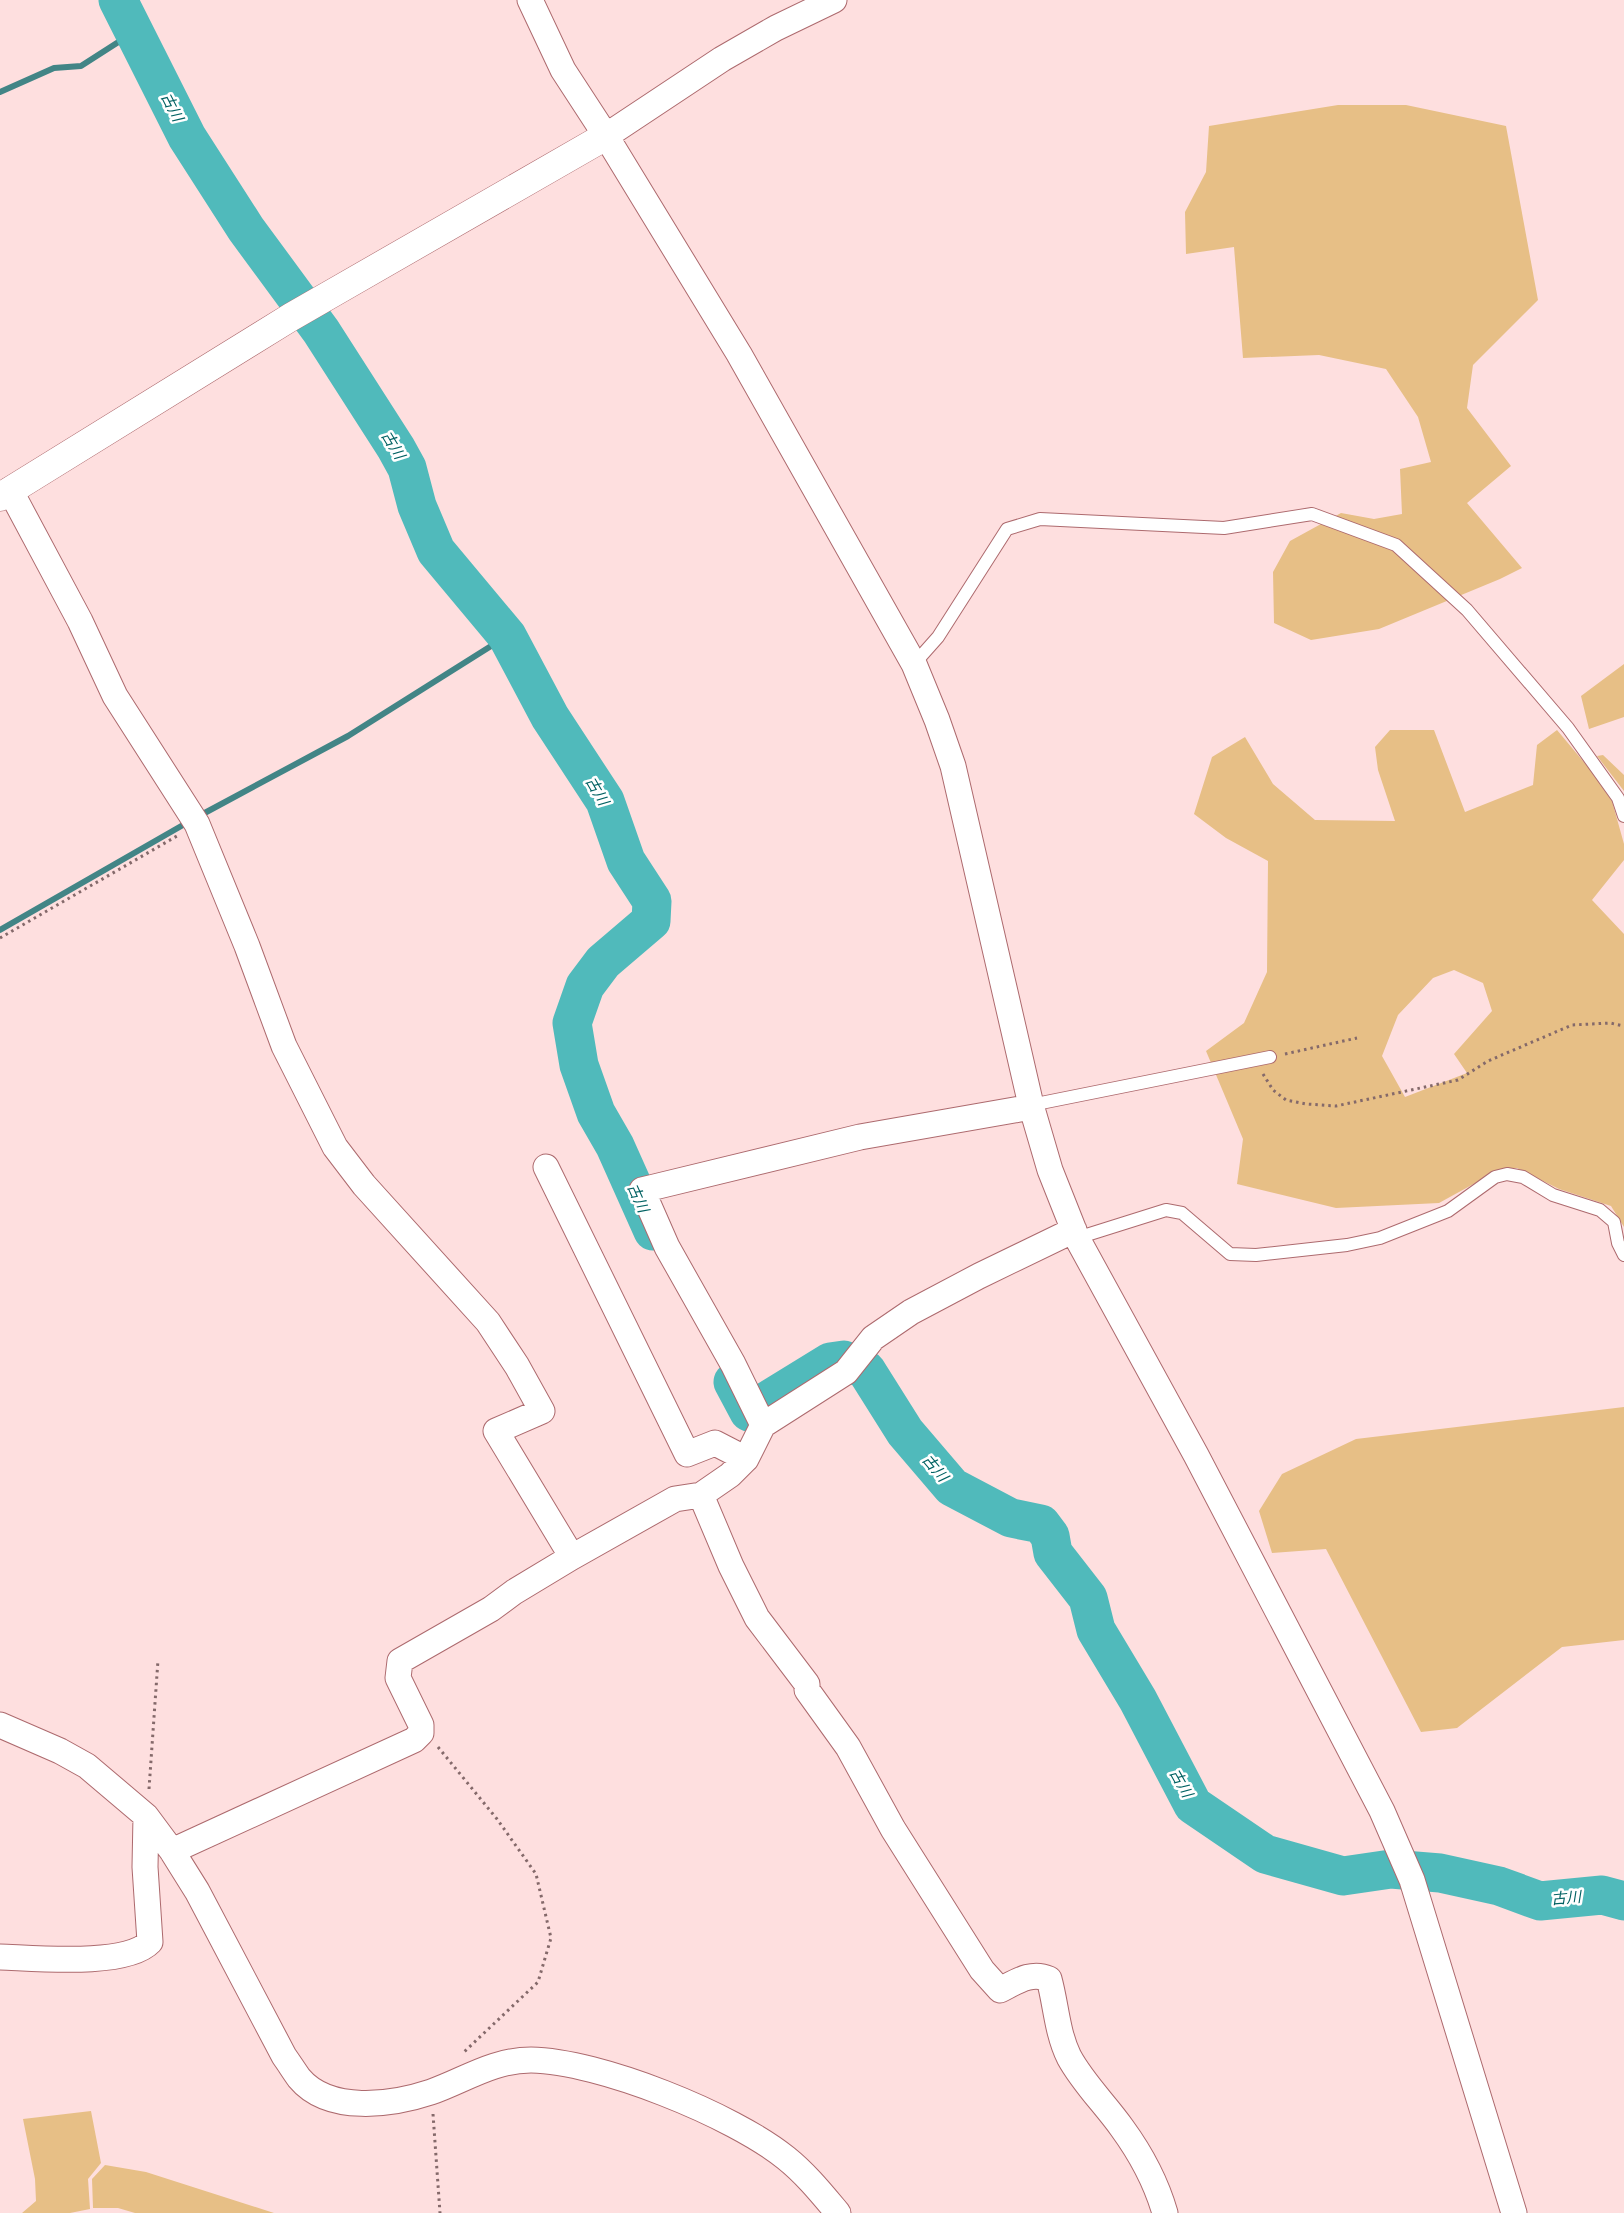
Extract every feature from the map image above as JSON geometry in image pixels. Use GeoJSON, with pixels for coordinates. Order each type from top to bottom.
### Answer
{"type":"FeatureCollection","features":[{"type":"Feature","properties":{"kind":"street"},"geometry":{"type":"LineString","coordinates":[[530,0],[563,70],[606,136],[739,354],[914,664],[937,720],[952,766],[1031,1105],[1050,1170],[1076,1234],[1196,1455],[1382,1811],[1409,1872],[1514,2213]]}},
{"type":"Feature","properties":{"kind":"street"},"geometry":{"type":"LineString","coordinates":[[572,1557],[496,1431],[542,1411],[517,1366],[488,1322],[364,1185],[335,1147],[284,1046],[247,946],[197,824],[115,696],[80,621],[5,494],[317,301],[606,136],[722,59],[776,28],[834,0]]}},
{"type":"Feature","properties":{"kind":"street"},"geometry":{"type":"LineString","coordinates":[[172,1850],[414,1740],[420,1733],[422,1725],[398,1678],[400,1661],[491,1610],[514,1592],[572,1557],[675,1499],[701,1495],[730,1475],[746,1459],[756,1443],[757,1414],[667,1247],[642,1190],[860,1137],[1020,1109],[1031,1105]]}},
{"type":"Feature","properties":{"kind":"street"},"geometry":{"type":"LineString","coordinates":[[546,1167],[687,1454],[716,1443],[746,1459]]}},
{"type":"Feature","properties":{"kind":"street"},"geometry":{"type":"LineString","coordinates":[[757,1414],[852,1364],[873,1338],[911,1312],[979,1276],[1076,1234]]}},
{"type":"Feature","properties":{"kind":"street"},"geometry":{"type":"LineString","coordinates":[[701,1495],[731,1566],[757,1618],[808,1684],[807,1690],[848,1747],[893,1829],[982,1970],[1000,1990],[1032,1975],[1049,1979],[1062,2040],[1069,2056],[1084,2081],[1122,2128],[1140,2156],[1152,2177],[1165,2213]]}},
{"type":"Feature","properties":{"kind":"street"},"geometry":{"type":"LineString","coordinates":[[0,1725],[60,1751],[87,1766],[146,1816],[172,1850],[197,1891],[284,2056],[300,2079],[332,2099],[356,2104],[396,2102],[431,2092],[503,2062],[532,2060],[594,2070],[661,2092],[735,2126],[785,2157],[813,2184],[838,2213]]}},
{"type":"Feature","properties":{"kind":"street"},"geometry":{"type":"LineString","coordinates":[[0,1957],[98,1958],[124,1955],[144,1948],[150,1942],[145,1867],[146,1816]]}},
{"type":"Feature","properties":{"kind":"lane"},"geometry":{"type":"LineString","coordinates":[[914,664],[938,637],[1007,529],[1040,519],[1224,528],[1312,514],[1396,545],[1467,610],[1568,728],[1618,798],[1624,816]]}},
{"type":"Feature","properties":{"kind":"lane"},"geometry":{"type":"LineString","coordinates":[[1031,1105],[1264,1058]]}},
{"type":"Feature","properties":{"kind":"lane"},"geometry":{"type":"LineString","coordinates":[[1076,1234],[1166,1210],[1182,1212],[1230,1254],[1256,1255],[1347,1245],[1380,1238],[1448,1211],[1495,1177],[1507,1174],[1523,1177],[1553,1195],[1600,1210],[1614,1222],[1618,1244],[1624,1255]]}},
{"type":"Feature","properties":{"kind":"path"},"geometry":{"type":"LineString","coordinates":[[0,938],[197,824]]}},
{"type":"Feature","properties":{"kind":"path"},"geometry":{"type":"LineString","coordinates":[[1357,1038],[1264,1058],[1264,1075],[1273,1090],[1286,1100],[1306,1104],[1336,1106],[1458,1080],[1488,1061],[1572,1025],[1610,1023],[1624,1026]]}},
{"type":"Feature","properties":{"kind":"path"},"geometry":{"type":"LineString","coordinates":[[146,1816],[156,1706],[158,1660]]}},
{"type":"Feature","properties":{"kind":"path"},"geometry":{"type":"LineString","coordinates":[[420,1733],[441,1750],[497,1819],[536,1874],[550,1938],[538,1982],[460,2057]]}},
{"type":"Feature","properties":{"kind":"path"},"geometry":{"type":"LineString","coordinates":[[431,2092],[440,2213]]}},
{"type":"Feature","properties":{"kind":"shaded area"},"geometry":{"type":"Polygon","coordinates":[[[1338,105],[1406,105],[1506,126],[1538,300],[1473,365],[1467,408],[1511,466],[1467,503],[1522,568],[1379,629],[1311,640],[1274,623],[1273,572],[1290,541],[1341,513],[1374,519],[1402,514],[1400,469],[1431,462],[1418,417],[1386,369],[1319,355],[1243,358],[1234,247],[1186,254],[1185,212],[1206,172],[1209,126],[1338,105]]]}},
{"type":"Feature","properties":{"kind":"shaded area"},"geometry":{"type":"Polygon","coordinates":[[[1624,664],[1624,717],[1589,729],[1581,696],[1624,664]]]}},
{"type":"Feature","properties":{"kind":"shaded area"},"geometry":{"type":"Polygon","coordinates":[[[1390,730],[1434,730],[1465,812],[1533,785],[1537,745],[1557,730],[1588,767],[1612,801],[1624,844],[1624,860],[1592,900],[1624,934],[1624,1227],[1611,1206],[1559,1189],[1517,1168],[1499,1170],[1439,1203],[1336,1208],[1237,1184],[1243,1139],[1206,1051],[1244,1023],[1267,972],[1268,861],[1226,838],[1194,814],[1212,757],[1245,737],[1273,784],[1315,820],[1395,821],[1378,770],[1375,747],[1390,730]],[[1454,970],[1433,978],[1398,1015],[1382,1056],[1405,1097],[1467,1073],[1454,1054],[1492,1011],[1483,983],[1454,970]]]}},
{"type":"Feature","properties":{"kind":"shaded area"},"geometry":{"type":"Polygon","coordinates":[[[1603,755],[1624,775],[1624,791],[1597,756],[1603,755]]]}},
{"type":"Feature","properties":{"kind":"shaded area"},"geometry":{"type":"Polygon","coordinates":[[[1624,1407],[1624,1640],[1562,1647],[1457,1728],[1421,1732],[1326,1549],[1272,1553],[1259,1511],[1282,1474],[1356,1439],[1624,1407]]]}},
{"type":"Feature","properties":{"kind":"shaded area"},"geometry":{"type":"Polygon","coordinates":[[[91,2111],[101,2163],[88,2179],[90,2209],[70,2213],[22,2213],[36,2201],[35,2179],[23,2119],[91,2111]]]}},
{"type":"Feature","properties":{"kind":"shaded area"},"geometry":{"type":"Polygon","coordinates":[[[105,2165],[146,2172],[274,2213],[135,2213],[118,2208],[93,2208],[92,2179],[105,2165]]]}},
{"type":"Feature","properties":{"kind":"waterway","name":"古川"},"geometry":{"type":"LineString","coordinates":[[118,0],[187,137],[246,229],[321,331],[396,448],[407,468],[417,506],[436,551],[507,636],[550,717],[605,801],[626,861],[652,901],[651,921],[603,962],[585,986],[572,1023],[579,1065],[596,1113],[615,1146],[653,1231]]}},
{"type":"Feature","properties":{"kind":"waterway"},"geometry":{"type":"LineString","coordinates":[[0,92],[54,68],[81,66],[134,32]]}},
{"type":"Feature","properties":{"kind":"waterway"},"geometry":{"type":"LineString","coordinates":[[199,816],[348,736],[507,636]]}},
{"type":"Feature","properties":{"kind":"waterway"},"geometry":{"type":"LineString","coordinates":[[0,930],[183,825]]}},
{"type":"Feature","properties":{"kind":"waterway","name":"古川"},"geometry":{"type":"LineString","coordinates":[[733,1382],[749,1412],[830,1362],[844,1360],[866,1370],[905,1432],[952,1487],[1011,1518],[1041,1524],[1050,1536],[1053,1553],[1088,1598],[1096,1630],[1138,1700],[1193,1805],[1265,1854],[1343,1876],[1391,1869],[1440,1873],[1499,1886],[1540,1901],[1602,1895],[1624,1901]]}}]}
